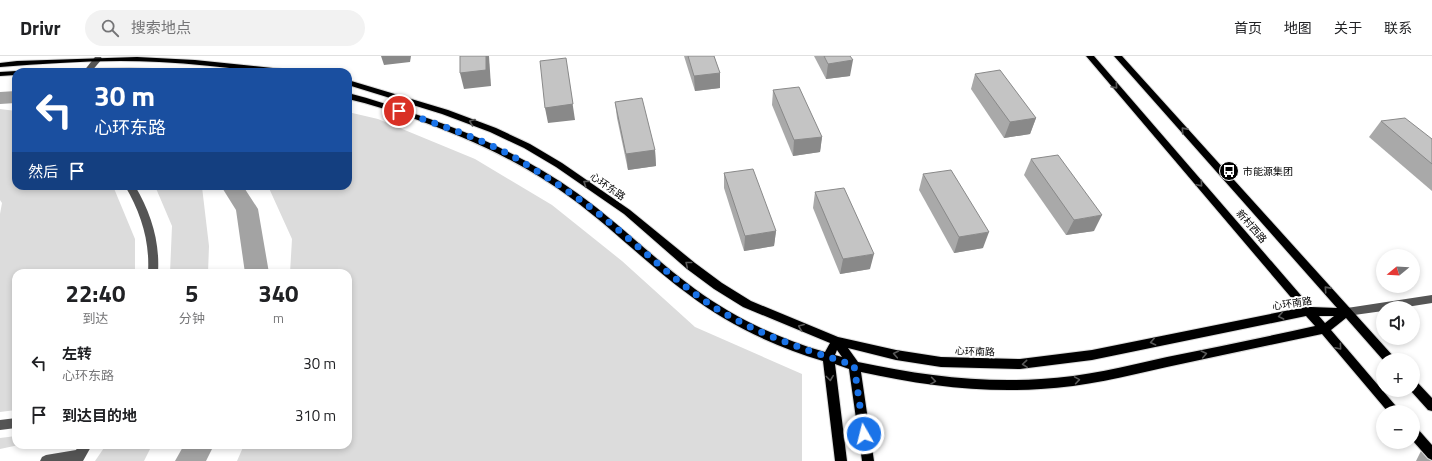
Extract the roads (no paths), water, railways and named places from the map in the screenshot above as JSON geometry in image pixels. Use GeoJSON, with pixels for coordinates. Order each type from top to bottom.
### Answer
{"type":"FeatureCollection","features":[{"type":"Feature","properties":{"kind":"main road","name":"新村西路"},"geometry":{"type":"LineString","coordinates":[[1090,56],[1389,405]]}},
{"type":"Feature","properties":{"kind":"main road","name":"新村西路"},"geometry":{"type":"LineString","coordinates":[[1118,56],[1384,353]]}},
{"type":"Feature","properties":{"kind":"main road"},"geometry":{"type":"LineString","coordinates":[[0,65],[98,59],[186,62],[250,68]]}},
{"type":"Feature","properties":{"kind":"main road"},"geometry":{"type":"LineString","coordinates":[[0,74],[12,73]]}},
{"type":"Feature","properties":{"kind":"main road","name":"心环东路"},"geometry":{"type":"LineString","coordinates":[[352,83],[446,112],[493,130],[527,146],[566,170],[627,212],[691,266],[718,286],[748,304],[837,341]]}},
{"type":"Feature","properties":{"kind":"main road"},"geometry":{"type":"LineString","coordinates":[[352,97],[433,123],[481,141],[513,156],[551,180],[611,223],[669,274],[703,300],[735,319],[808,351],[894,375],[942,382],[987,386],[1029,385],[1105,375],[1324,329],[1347,312]]}},
{"type":"Feature","properties":{"kind":"main road","name":"心环南路"},"geometry":{"type":"LineString","coordinates":[[837,341],[896,355],[941,362],[1020,364],[1092,354],[1308,311],[1347,312]]}},
{"type":"Feature","properties":{"kind":"main road"},"geometry":{"type":"LineString","coordinates":[[841,461],[828,357],[837,341],[854,365],[868,461]]}},
{"type":"Feature","properties":{"kind":"main road"},"geometry":{"type":"LineString","coordinates":[[1420,393],[1432,406]]}},
{"type":"Feature","properties":{"kind":"main road"},"geometry":{"type":"LineString","coordinates":[[1420,440],[1432,454]]}},
{"type":"Feature","properties":{"kind":"street"},"geometry":{"type":"LineString","coordinates":[[90,68],[98,59]]}},
{"type":"Feature","properties":{"kind":"street"},"geometry":{"type":"LineString","coordinates":[[132,190],[140,202],[150,231],[154,261],[153,269]]}},
{"type":"Feature","properties":{"kind":"street"},"geometry":{"type":"LineString","coordinates":[[1347,312],[1432,299]]}},
{"type":"Feature","properties":{"kind":"street"},"geometry":{"type":"LineString","coordinates":[[0,425],[12,424]]}},
{"type":"Feature","properties":{"kind":"street"},"geometry":{"type":"LineString","coordinates":[[46,461],[81,454]]}},
{"type":"Feature","properties":{"kind":"waterway"},"geometry":{"type":"LineString","coordinates":[[0,98],[12,97]]}},
{"type":"Feature","properties":{"kind":"waterway"},"geometry":{"type":"LineString","coordinates":[[235,190],[247,209],[256,269]]}},
{"type":"Feature","properties":{"kind":"waterway"},"geometry":{"type":"LineString","coordinates":[[190,461],[198,449]]}},
{"type":"Feature","properties":{"kind":"place","name":"市能源集团"},"geometry":{"type":"Point","coordinates":[1229,171]}}]}
